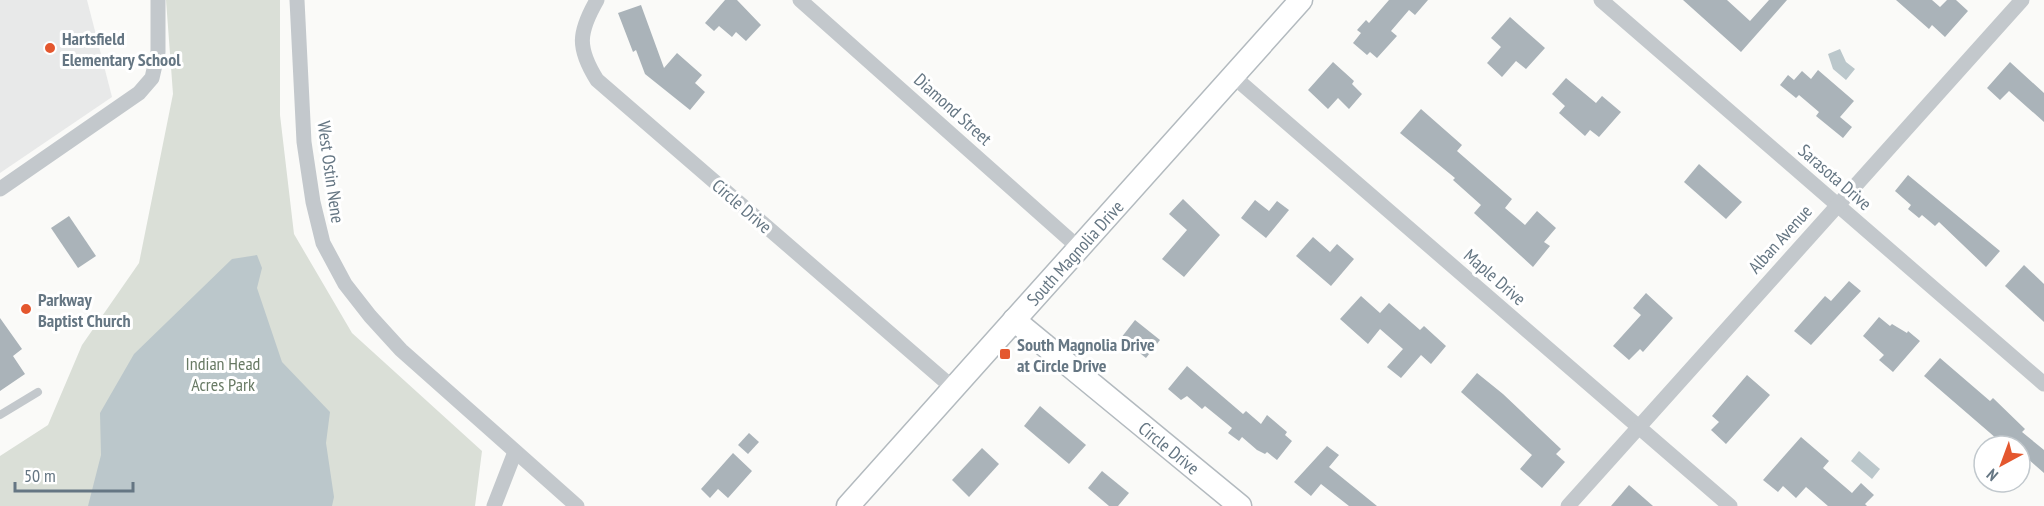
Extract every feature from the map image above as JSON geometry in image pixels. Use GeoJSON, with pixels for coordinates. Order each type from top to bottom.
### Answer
{"type":"FeatureCollection","features":[{"type":"Feature","properties":{"kind":"main road","name":"South Magnolia Drive"},"geometry":{"type":"LineString","coordinates":[[848,506],[1301,0]]}},
{"type":"Feature","properties":{"kind":"main road","name":"Circle Drive"},"geometry":{"type":"LineString","coordinates":[[1014,320],[1240,506]]}},
{"type":"Feature","properties":{"kind":"street"},"geometry":{"type":"LineString","coordinates":[[1,189],[139,93],[152,78],[158,52],[158,0]]}},
{"type":"Feature","properties":{"kind":"street","name":"West Ostin Nene"},"geometry":{"type":"LineString","coordinates":[[297,0],[304,142],[313,202],[323,243],[345,284],[401,350],[577,506]]}},
{"type":"Feature","properties":{"kind":"street","name":"Circle Drive"},"geometry":{"type":"LineString","coordinates":[[597,0],[587,18],[581,42],[584,60],[597,80],[953,388]]}},
{"type":"Feature","properties":{"kind":"street","name":"Diamond Street"},"geometry":{"type":"LineString","coordinates":[[800,0],[1080,248]]}},
{"type":"Feature","properties":{"kind":"street","name":"Sarasota Drive"},"geometry":{"type":"LineString","coordinates":[[1601,0],[2044,384]]}},
{"type":"Feature","properties":{"kind":"street","name":"Alban Avenue"},"geometry":{"type":"LineString","coordinates":[[1568,506],[2022,0]]}},
{"type":"Feature","properties":{"kind":"street","name":"Maple Drive"},"geometry":{"type":"LineString","coordinates":[[1234,77],[1730,506]]}},
{"type":"Feature","properties":{"kind":"street"},"geometry":{"type":"LineString","coordinates":[[494,506],[515,453]]}},
{"type":"Feature","properties":{"kind":"lane"},"geometry":{"type":"LineString","coordinates":[[0,415],[38,392]]}},
{"type":"Feature","properties":{"kind":"shaded area","name":"Hartsfield Elementary School"},"geometry":{"type":"Polygon","coordinates":[[[0,0],[87,0],[112,97],[0,173],[0,0]]]}},
{"type":"Feature","properties":{"kind":"shaded area"},"geometry":{"type":"Polygon","coordinates":[[[1840,49],[1846,62],[1855,69],[1846,80],[1833,69],[1828,54],[1840,49]]]}},
{"type":"Feature","properties":{"kind":"shaded area"},"geometry":{"type":"Polygon","coordinates":[[[257,255],[262,268],[257,288],[282,362],[330,412],[326,443],[334,497],[332,506],[88,506],[101,455],[100,413],[134,354],[232,259],[257,255]]]}},
{"type":"Feature","properties":{"kind":"shaded area"},"geometry":{"type":"Polygon","coordinates":[[[1859,451],[1880,469],[1872,479],[1851,461],[1859,451]]]}},
{"type":"Feature","properties":{"kind":"green space","name":"Indian Head Acres Park"},"geometry":{"type":"Polygon","coordinates":[[[166,0],[280,0],[280,115],[294,234],[352,333],[482,451],[475,506],[0,506],[0,456],[48,425],[82,345],[139,263],[173,94],[166,0]]]}},
{"type":"Feature","properties":{"kind":"building"},"geometry":{"type":"Polygon","coordinates":[[[725,0],[737,0],[761,25],[746,41],[736,32],[732,37],[719,26],[714,31],[705,23],[725,0]]]}},
{"type":"Feature","properties":{"kind":"building"},"geometry":{"type":"Polygon","coordinates":[[[1389,0],[1428,0],[1415,15],[1409,10],[1391,31],[1397,36],[1377,58],[1370,52],[1367,55],[1353,43],[1361,33],[1357,30],[1366,20],[1369,23],[1389,0]]]}},
{"type":"Feature","properties":{"kind":"building"},"geometry":{"type":"Polygon","coordinates":[[[1683,0],[1727,0],[1750,21],[1769,0],[1787,0],[1741,52],[1683,0]]]}},
{"type":"Feature","properties":{"kind":"building"},"geometry":{"type":"Polygon","coordinates":[[[1896,0],[1932,0],[1940,7],[1947,0],[1956,0],[1968,11],[1945,37],[1932,25],[1929,29],[1896,0]]]}},
{"type":"Feature","properties":{"kind":"building"},"geometry":{"type":"Polygon","coordinates":[[[641,5],[664,68],[677,53],[702,75],[695,83],[705,92],[690,110],[645,74],[636,50],[633,52],[618,13],[641,5]]]}},
{"type":"Feature","properties":{"kind":"building"},"geometry":{"type":"Polygon","coordinates":[[[1510,17],[1545,48],[1526,69],[1516,61],[1502,77],[1487,63],[1501,47],[1491,38],[1510,17]]]}},
{"type":"Feature","properties":{"kind":"building"},"geometry":{"type":"Polygon","coordinates":[[[1333,62],[1354,81],[1352,84],[1362,94],[1349,109],[1338,98],[1328,109],[1308,90],[1333,62]]]}},
{"type":"Feature","properties":{"kind":"building"},"geometry":{"type":"Polygon","coordinates":[[[2010,62],[2044,93],[2044,122],[2009,91],[2000,100],[1987,88],[2010,62]]]}},
{"type":"Feature","properties":{"kind":"building"},"geometry":{"type":"Polygon","coordinates":[[[1818,70],[1854,101],[1840,117],[1852,127],[1843,138],[1816,116],[1819,112],[1799,95],[1796,98],[1780,85],[1788,75],[1794,80],[1802,71],[1811,79],[1818,70]]]}},
{"type":"Feature","properties":{"kind":"building"},"geometry":{"type":"Polygon","coordinates":[[[1566,78],[1596,103],[1602,96],[1621,112],[1599,137],[1590,130],[1585,136],[1559,113],[1565,106],[1552,94],[1566,78]]]}},
{"type":"Feature","properties":{"kind":"building"},"geometry":{"type":"Polygon","coordinates":[[[1421,109],[1462,145],[1457,151],[1512,199],[1505,208],[1525,225],[1537,211],[1556,228],[1544,242],[1550,246],[1533,267],[1474,213],[1481,205],[1453,180],[1455,178],[1400,133],[1421,109]]]}},
{"type":"Feature","properties":{"kind":"building"},"geometry":{"type":"Polygon","coordinates":[[[1699,164],[1742,202],[1726,219],[1684,182],[1699,164]]]}},
{"type":"Feature","properties":{"kind":"building"},"geometry":{"type":"Polygon","coordinates":[[[1908,175],[2000,251],[1986,267],[1939,222],[1935,226],[1922,215],[1919,218],[1908,209],[1911,205],[1895,191],[1908,175]]]}},
{"type":"Feature","properties":{"kind":"building"},"geometry":{"type":"Polygon","coordinates":[[[1183,199],[1220,235],[1184,277],[1162,259],[1187,230],[1169,214],[1183,199]]]}},
{"type":"Feature","properties":{"kind":"building"},"geometry":{"type":"Polygon","coordinates":[[[1255,200],[1269,211],[1277,201],[1289,210],[1266,238],[1241,218],[1255,200]]]}},
{"type":"Feature","properties":{"kind":"building"},"geometry":{"type":"Polygon","coordinates":[[[69,216],[96,256],[78,268],[51,228],[69,216]]]}},
{"type":"Feature","properties":{"kind":"building"},"geometry":{"type":"Polygon","coordinates":[[[1313,237],[1330,252],[1337,244],[1354,259],[1331,286],[1296,256],[1313,237]]]}},
{"type":"Feature","properties":{"kind":"building"},"geometry":{"type":"Polygon","coordinates":[[[2024,265],[2044,284],[2044,322],[2005,286],[2024,265]]]}},
{"type":"Feature","properties":{"kind":"building"},"geometry":{"type":"Polygon","coordinates":[[[1849,281],[1861,291],[1811,345],[1794,331],[1825,296],[1831,301],[1849,281]]]}},
{"type":"Feature","properties":{"kind":"building"},"geometry":{"type":"Polygon","coordinates":[[[1646,293],[1673,318],[1643,352],[1640,349],[1629,360],[1613,346],[1641,315],[1633,308],[1646,293]]]}},
{"type":"Feature","properties":{"kind":"building"},"geometry":{"type":"Polygon","coordinates":[[[1361,296],[1380,313],[1389,303],[1420,330],[1424,326],[1446,346],[1431,364],[1421,355],[1401,378],[1387,367],[1403,349],[1380,329],[1368,344],[1340,319],[1361,296]]]}},
{"type":"Feature","properties":{"kind":"building"},"geometry":{"type":"Polygon","coordinates":[[[1879,317],[1890,326],[1892,324],[1907,333],[1908,331],[1920,341],[1893,372],[1879,360],[1884,355],[1863,336],[1879,317]]]}},
{"type":"Feature","properties":{"kind":"building"},"geometry":{"type":"Polygon","coordinates":[[[0,318],[22,349],[13,356],[25,374],[0,391],[0,318]]]}},
{"type":"Feature","properties":{"kind":"building"},"geometry":{"type":"Polygon","coordinates":[[[1135,320],[1160,340],[1146,358],[1121,338],[1135,320]]]}},
{"type":"Feature","properties":{"kind":"building"},"geometry":{"type":"Polygon","coordinates":[[[1940,358],[1990,401],[1993,398],[2025,429],[2022,432],[2024,434],[1991,434],[1924,376],[1940,358]]]}},
{"type":"Feature","properties":{"kind":"building"},"geometry":{"type":"Polygon","coordinates":[[[1187,366],[1243,414],[1246,411],[1261,424],[1267,415],[1287,432],[1285,435],[1292,441],[1277,460],[1267,452],[1265,454],[1257,450],[1242,437],[1239,441],[1228,433],[1232,428],[1205,406],[1202,409],[1187,396],[1181,400],[1168,389],[1187,366]]]}},
{"type":"Feature","properties":{"kind":"building"},"geometry":{"type":"Polygon","coordinates":[[[1477,373],[1503,394],[1561,449],[1556,454],[1565,462],[1542,488],[1520,469],[1532,455],[1461,392],[1477,373]]]}},
{"type":"Feature","properties":{"kind":"building"},"geometry":{"type":"Polygon","coordinates":[[[1747,375],[1770,395],[1726,444],[1711,430],[1719,422],[1712,416],[1747,375]]]}},
{"type":"Feature","properties":{"kind":"building"},"geometry":{"type":"Polygon","coordinates":[[[1040,406],[1086,445],[1069,464],[1024,426],[1040,406]]]}},
{"type":"Feature","properties":{"kind":"building"},"geometry":{"type":"Polygon","coordinates":[[[749,433],[759,442],[748,454],[738,445],[749,433]]]}},
{"type":"Feature","properties":{"kind":"building"},"geometry":{"type":"Polygon","coordinates":[[[1801,437],[1829,461],[1823,468],[1852,493],[1861,483],[1874,495],[1865,504],[1867,506],[1828,506],[1806,487],[1796,498],[1783,486],[1778,492],[1763,480],[1801,437]]]}},
{"type":"Feature","properties":{"kind":"building"},"geometry":{"type":"Polygon","coordinates":[[[2032,440],[2044,450],[2044,473],[2032,462],[2032,440]]]}},
{"type":"Feature","properties":{"kind":"building"},"geometry":{"type":"Polygon","coordinates":[[[1327,446],[1339,455],[1329,467],[1377,506],[1349,506],[1321,484],[1311,496],[1294,482],[1327,446]]]}},
{"type":"Feature","properties":{"kind":"building"},"geometry":{"type":"Polygon","coordinates":[[[982,448],[999,464],[969,497],[952,480],[982,448]]]}},
{"type":"Feature","properties":{"kind":"building"},"geometry":{"type":"Polygon","coordinates":[[[733,453],[752,471],[728,498],[718,489],[710,498],[701,489],[733,453]]]}},
{"type":"Feature","properties":{"kind":"building"},"geometry":{"type":"Polygon","coordinates":[[[1102,471],[1129,493],[1118,506],[1109,506],[1088,488],[1102,471]]]}},
{"type":"Feature","properties":{"kind":"building"},"geometry":{"type":"Polygon","coordinates":[[[1629,485],[1653,506],[1611,506],[1629,485]]]}},
{"type":"Feature","properties":{"kind":"place","name":"Hartsfield Elementary School"},"geometry":{"type":"Point","coordinates":[50,48]}},
{"type":"Feature","properties":{"kind":"place","name":"Parkway Baptist Church"},"geometry":{"type":"Point","coordinates":[26,309]}},
{"type":"Feature","properties":{"kind":"place","name":"South Magnolia Drive at Circle Drive"},"geometry":{"type":"Point","coordinates":[1005,354]}}]}
